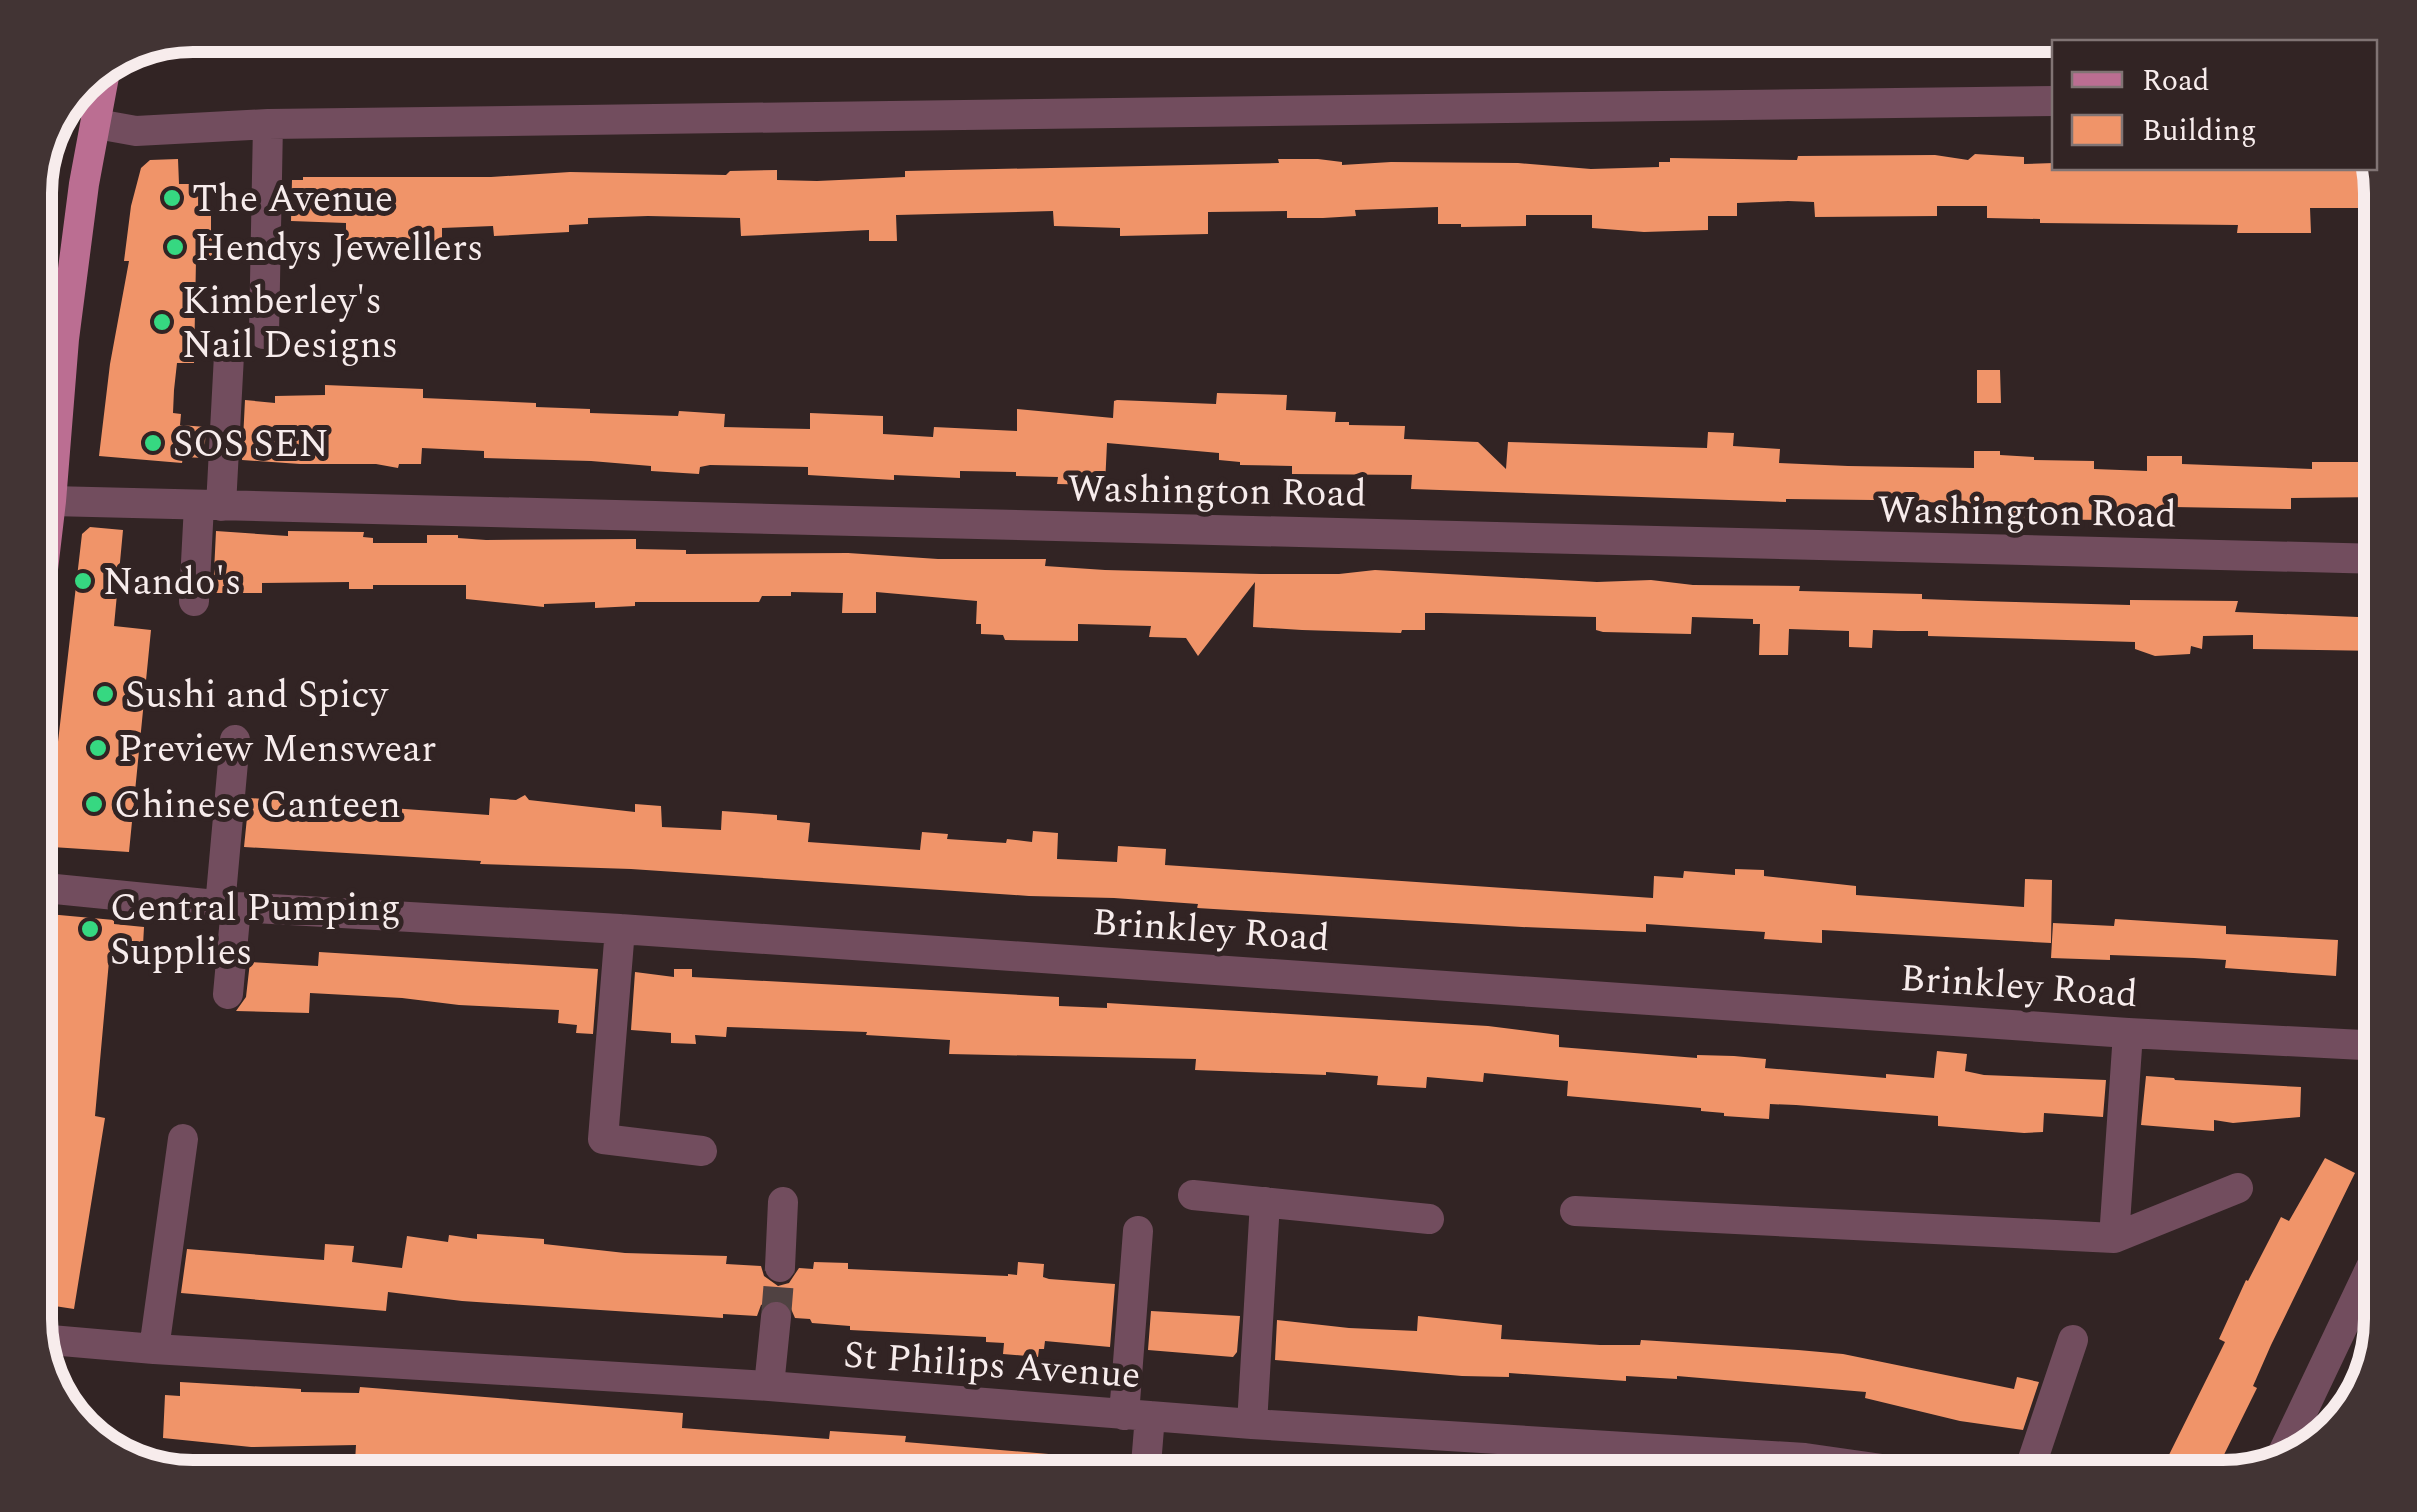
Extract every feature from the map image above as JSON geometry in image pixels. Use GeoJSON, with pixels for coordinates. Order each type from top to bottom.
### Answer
{"type":"FeatureCollection","features":[{"type":"Feature","properties":{"kind":"main road"},"geometry":{"type":"LineString","coordinates":[[53,425],[84,184],[104,84]]}},
{"type":"Feature","properties":{"kind":"street"},"geometry":{"type":"LineString","coordinates":[[97,124],[136,131],[268,124],[2052,101]]}},
{"type":"Feature","properties":{"kind":"street"},"geometry":{"type":"LineString","coordinates":[[264,334],[268,124]]}},
{"type":"Feature","properties":{"kind":"street"},"geometry":{"type":"LineString","coordinates":[[194,601],[229,355]]}},
{"type":"Feature","properties":{"kind":"street","name":"Washington Road"},"geometry":{"type":"LineString","coordinates":[[53,485],[210,506],[2364,560]]}},
{"type":"Feature","properties":{"kind":"street"},"geometry":{"type":"LineString","coordinates":[[228,994],[235,740]]}},
{"type":"Feature","properties":{"kind":"street","name":"Brinkley Road"},"geometry":{"type":"LineString","coordinates":[[53,889],[228,906],[620,929],[2128,1033],[2364,1045]]}},
{"type":"Feature","properties":{"kind":"street"},"geometry":{"type":"LineString","coordinates":[[620,929],[604,1138],[702,1150]]}},
{"type":"Feature","properties":{"kind":"street"},"geometry":{"type":"LineString","coordinates":[[2114,1238],[2128,1033]]}},
{"type":"Feature","properties":{"kind":"street"},"geometry":{"type":"LineString","coordinates":[[154,1349],[184,1139]]}},
{"type":"Feature","properties":{"kind":"street"},"geometry":{"type":"LineString","coordinates":[[1575,1211],[2114,1238],[2238,1188]]}},
{"type":"Feature","properties":{"kind":"street"},"geometry":{"type":"LineString","coordinates":[[1193,1195],[1428,1218]]}},
{"type":"Feature","properties":{"kind":"street"},"geometry":{"type":"LineString","coordinates":[[780,1267],[783,1202]]}},
{"type":"Feature","properties":{"kind":"street"},"geometry":{"type":"LineString","coordinates":[[1252,1424],[1265,1202]]}},
{"type":"Feature","properties":{"kind":"street"},"geometry":{"type":"LineString","coordinates":[[1138,1231],[1137,1415],[1142,1460]]}},
{"type":"Feature","properties":{"kind":"street"},"geometry":{"type":"LineString","coordinates":[[2287,1445],[2364,1282]]}},
{"type":"Feature","properties":{"kind":"street"},"geometry":{"type":"LineString","coordinates":[[769,1386],[776,1317]]}},
{"type":"Feature","properties":{"kind":"street","name":"St Philips Avenue"},"geometry":{"type":"LineString","coordinates":[[55,1340],[1819,1460]]}},
{"type":"Feature","properties":{"kind":"street"},"geometry":{"type":"LineString","coordinates":[[2033,1460],[2074,1340]]}},
{"type":"Feature","properties":{"kind":"building"},"geometry":{"type":"Polygon","coordinates":[[[1975,154],[2024,157],[2024,164],[2052,163],[2052,170],[2362,170],[2364,208],[2310,208],[2311,233],[2237,233],[2238,225],[2040,223],[2040,219],[1987,218],[1987,206],[1937,206],[1937,216],[1815,217],[1814,202],[1788,201],[1737,203],[1737,216],[1708,216],[1708,230],[1644,232],[1592,228],[1592,215],[1526,215],[1526,226],[1461,227],[1438,224],[1438,207],[1355,210],[1356,216],[1323,218],[1287,218],[1287,211],[1208,212],[1208,234],[1120,236],[1120,228],[1054,226],[1053,211],[896,215],[897,241],[869,241],[869,230],[741,236],[740,218],[648,216],[588,218],[588,224],[569,225],[569,232],[494,236],[493,226],[442,228],[442,242],[372,242],[346,240],[346,223],[291,221],[292,180],[303,177],[491,177],[570,172],[726,175],[730,171],[777,170],[777,180],[817,181],[905,177],[905,171],[1279,163],[1278,159],[1318,159],[1342,165],[1518,163],[1591,169],[1659,167],[1659,162],[1670,162],[1670,158],[1797,160],[1798,156],[1935,155],[1968,160],[1975,154]]]}},
{"type":"Feature","properties":{"kind":"building"},"geometry":{"type":"Polygon","coordinates":[[[178,159],[179,184],[211,184],[211,235],[225,235],[225,259],[196,260],[194,363],[177,363],[174,390],[173,413],[181,414],[180,425],[206,427],[204,458],[183,457],[182,463],[99,456],[110,364],[129,261],[124,261],[131,206],[141,168],[150,160],[178,159]]]}},
{"type":"Feature","properties":{"kind":"building"},"geometry":{"type":"Polygon","coordinates":[[[1977,370],[2000,370],[2001,403],[1977,403],[1977,370]]]}},
{"type":"Feature","properties":{"kind":"building"},"geometry":{"type":"Polygon","coordinates":[[[325,385],[423,389],[423,398],[536,403],[536,407],[590,409],[590,413],[725,414],[724,427],[810,429],[810,413],[883,416],[883,434],[933,437],[934,427],[1017,431],[1017,409],[1113,418],[1117,400],[1216,404],[1217,393],[1287,395],[1286,410],[1336,412],[1335,422],[1349,425],[1405,426],[1404,439],[1478,442],[1506,469],[1508,442],[1707,448],[1708,432],[1734,433],[1733,446],[1780,449],[1779,463],[1974,468],[1974,451],[2000,451],[2000,455],[2034,460],[2094,461],[2094,469],[2147,471],[2147,456],[2182,456],[2182,464],[2312,469],[2312,462],[2364,462],[2364,497],[2291,498],[2291,509],[2173,507],[2173,521],[1973,518],[1974,504],[1786,502],[1411,489],[1412,475],[1292,474],[1292,466],[1240,465],[1219,460],[1219,453],[1107,443],[1105,485],[1057,484],[1058,477],[1016,476],[1016,472],[960,471],[960,478],[894,475],[894,480],[808,475],[808,467],[710,465],[700,467],[699,474],[591,461],[484,458],[484,451],[422,448],[421,464],[399,464],[398,468],[242,460],[245,400],[275,403],[275,396],[325,395],[325,385]]]}},
{"type":"Feature","properties":{"kind":"building"},"geometry":{"type":"Polygon","coordinates":[[[90,527],[123,530],[114,626],[151,630],[129,852],[53,847],[56,759],[82,534],[90,527]]]}},
{"type":"Feature","properties":{"kind":"building"},"geometry":{"type":"Polygon","coordinates":[[[216,531],[288,536],[288,531],[364,532],[363,537],[373,538],[373,543],[427,543],[427,535],[486,540],[636,539],[636,549],[686,550],[686,554],[848,553],[938,559],[1046,559],[1045,566],[1105,570],[1339,574],[1375,570],[1597,582],[1651,580],[1693,585],[1800,586],[1799,591],[1922,594],[1922,599],[1978,601],[2130,605],[2130,600],[2238,601],[2235,612],[2364,617],[2364,651],[2253,649],[2253,635],[2203,636],[2202,649],[2191,646],[2190,654],[2155,656],[2135,649],[2135,642],[1928,636],[1928,631],[1873,630],[1872,648],[1849,647],[1849,631],[1789,629],[1788,655],[1759,655],[1760,624],[1753,624],[1753,619],[1692,617],[1691,634],[1603,632],[1596,630],[1596,617],[1441,613],[1425,613],[1425,630],[1401,633],[1253,627],[1255,582],[1198,656],[1186,638],[1149,637],[1151,626],[1078,624],[1078,641],[1005,640],[1003,635],[981,634],[981,624],[976,624],[977,601],[876,592],[876,613],[842,613],[843,593],[791,592],[791,596],[762,596],[759,602],[635,602],[635,606],[595,608],[595,602],[544,607],[466,599],[466,585],[373,585],[373,589],[349,589],[349,582],[262,583],[262,593],[213,593],[216,531]]]}},
{"type":"Feature","properties":{"kind":"building"},"geometry":{"type":"Polygon","coordinates":[[[525,795],[529,800],[635,812],[635,804],[661,806],[662,827],[721,830],[722,811],[777,815],[777,820],[810,823],[808,842],[920,850],[922,832],[948,834],[947,839],[1006,843],[1007,839],[1032,842],[1033,831],[1058,833],[1057,859],[1117,862],[1118,846],[1166,849],[1165,865],[1653,898],[1654,876],[1683,878],[1684,871],[1735,875],[1735,869],[1764,870],[1764,876],[1856,886],[1856,895],[2024,907],[2025,879],[2052,880],[2051,943],[1822,930],[1822,943],[1764,939],[1765,932],[1646,924],[1646,932],[1522,927],[1197,908],[1198,904],[1114,898],[1029,896],[631,869],[480,864],[481,861],[244,847],[249,798],[489,815],[490,798],[516,800],[525,795]]]}},
{"type":"Feature","properties":{"kind":"building"},"geometry":{"type":"Polygon","coordinates":[[[53,914],[144,927],[142,963],[109,961],[95,1116],[105,1118],[74,1309],[53,1306],[53,914]]]}},
{"type":"Feature","properties":{"kind":"building"},"geometry":{"type":"Polygon","coordinates":[[[2115,919],[2226,926],[2226,934],[2338,940],[2336,976],[2225,968],[2226,960],[2110,955],[2110,960],[2051,958],[2053,923],[2114,926],[2115,919]]]}},
{"type":"Feature","properties":{"kind":"building"},"geometry":{"type":"Polygon","coordinates":[[[319,952],[598,969],[593,1034],[576,1033],[577,1025],[558,1023],[559,1010],[402,998],[310,993],[309,1013],[236,1011],[246,997],[250,962],[318,966],[319,952]]]}},
{"type":"Feature","properties":{"kind":"building"},"geometry":{"type":"Polygon","coordinates":[[[674,969],[692,969],[692,977],[1059,997],[1059,1006],[1107,1008],[1107,1003],[1488,1026],[1559,1035],[1559,1047],[1766,1059],[1765,1068],[1886,1078],[1886,1074],[1934,1078],[1937,1051],[1967,1054],[1965,1071],[1984,1075],[2106,1080],[2103,1117],[2044,1113],[2043,1132],[2024,1133],[1938,1126],[1938,1116],[1796,1105],[1770,1104],[1769,1119],[1724,1116],[1701,1108],[1567,1096],[1568,1081],[1484,1073],[1483,1082],[1427,1077],[1426,1088],[1377,1085],[1378,1076],[1195,1070],[1196,1059],[949,1054],[950,1040],[866,1035],[867,1032],[727,1027],[726,1037],[695,1035],[696,1044],[671,1043],[671,1033],[631,1030],[635,972],[674,977],[674,969]]]}},
{"type":"Feature","properties":{"kind":"building"},"geometry":{"type":"Polygon","coordinates":[[[2146,1076],[2301,1087],[2300,1117],[2233,1123],[2214,1120],[2214,1131],[2141,1125],[2146,1076]]]}},
{"type":"Feature","properties":{"kind":"building"},"geometry":{"type":"Polygon","coordinates":[[[2325,1158],[2355,1173],[2271,1345],[2253,1386],[2257,1388],[2221,1460],[2166,1460],[2225,1342],[2219,1339],[2246,1280],[2281,1217],[2289,1221],[2325,1158]]]}},
{"type":"Feature","properties":{"kind":"building"},"geometry":{"type":"Polygon","coordinates":[[[477,1234],[544,1239],[544,1244],[625,1253],[727,1256],[726,1264],[761,1266],[764,1276],[778,1286],[789,1283],[799,1268],[813,1269],[814,1262],[848,1263],[848,1269],[1008,1276],[1017,1275],[1018,1262],[1044,1264],[1043,1277],[1049,1279],[1115,1284],[1110,1347],[1045,1341],[1038,1357],[1003,1354],[1004,1343],[986,1342],[986,1337],[850,1330],[850,1326],[812,1323],[810,1319],[795,1318],[788,1302],[777,1298],[761,1305],[757,1316],[723,1314],[723,1318],[462,1301],[388,1292],[386,1311],[181,1293],[187,1249],[324,1260],[325,1244],[354,1246],[352,1262],[402,1268],[407,1236],[448,1242],[449,1235],[477,1239],[477,1234]]]}},
{"type":"Feature","properties":{"kind":"building"},"geometry":{"type":"Polygon","coordinates":[[[1151,1311],[1240,1316],[1237,1352],[1233,1357],[1148,1350],[1151,1311]]]}},
{"type":"Feature","properties":{"kind":"building"},"geometry":{"type":"Polygon","coordinates":[[[1418,1316],[1502,1325],[1501,1339],[1600,1345],[1640,1345],[1641,1340],[1798,1350],[1843,1354],[2014,1389],[2017,1377],[2039,1382],[2023,1430],[1960,1421],[1865,1398],[1866,1392],[1677,1376],[1626,1376],[1626,1381],[1509,1373],[1509,1377],[1462,1376],[1275,1360],[1277,1320],[1417,1331],[1418,1316]]]}},
{"type":"Feature","properties":{"kind":"building"},"geometry":{"type":"Polygon","coordinates":[[[180,1382],[301,1392],[359,1393],[360,1387],[683,1413],[682,1428],[829,1439],[830,1431],[906,1436],[905,1442],[1096,1460],[355,1460],[356,1445],[251,1447],[163,1438],[165,1395],[180,1396],[180,1382]]]}},
{"type":"Feature","properties":{"kind":"tunnel"},"geometry":{"type":"LineString","coordinates":[[776,1317],[780,1267]]}},
{"type":"Feature","properties":{"kind":"place","name":"The Avenue"},"geometry":{"type":"Point","coordinates":[172,198]}},
{"type":"Feature","properties":{"kind":"place","name":"Hendys Jewellers"},"geometry":{"type":"Point","coordinates":[175,247]}},
{"type":"Feature","properties":{"kind":"place","name":"Kimberley's Nail Designs"},"geometry":{"type":"Point","coordinates":[162,322]}},
{"type":"Feature","properties":{"kind":"place","name":"SOS SEN"},"geometry":{"type":"Point","coordinates":[153,443]}},
{"type":"Feature","properties":{"kind":"place","name":"Nando's"},"geometry":{"type":"Point","coordinates":[83,581]}},
{"type":"Feature","properties":{"kind":"place","name":"Sushi and Spicy"},"geometry":{"type":"Point","coordinates":[105,694]}},
{"type":"Feature","properties":{"kind":"place","name":"Preview Menswear"},"geometry":{"type":"Point","coordinates":[98,748]}},
{"type":"Feature","properties":{"kind":"place","name":"Chinese Canteen"},"geometry":{"type":"Point","coordinates":[94,804]}},
{"type":"Feature","properties":{"kind":"place","name":"Central Pumping Supplies"},"geometry":{"type":"Point","coordinates":[90,929]}}]}
